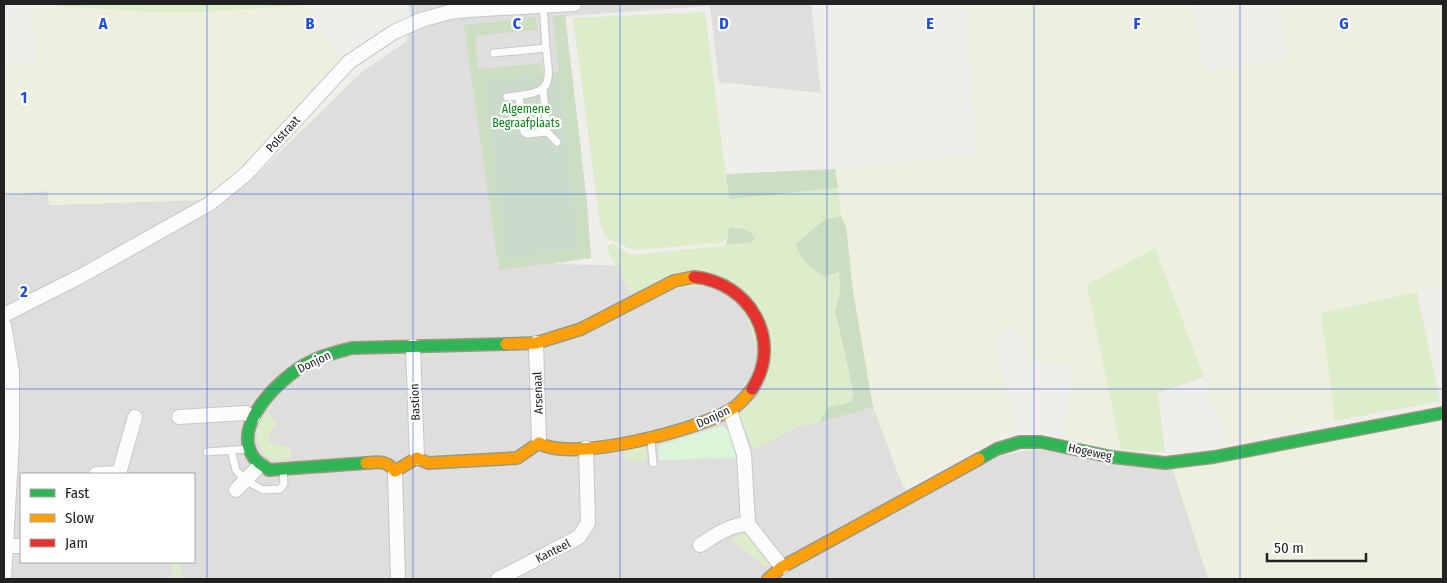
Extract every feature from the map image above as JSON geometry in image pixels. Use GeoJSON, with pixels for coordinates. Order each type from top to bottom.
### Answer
{"type":"FeatureCollection","features":[{"type":"Feature","properties":{"kind":"street","name":"Polstraat"},"geometry":{"type":"LineString","coordinates":[[4,315],[81,276],[209,204],[246,174],[349,62],[394,32],[421,20],[450,12],[574,4]]}},
{"type":"Feature","properties":{"kind":"street","name":"Donjon"},"geometry":{"type":"LineString","coordinates":[[248,448],[250,423],[276,388],[305,364],[329,353],[352,348],[536,343],[581,329],[674,281],[694,277],[714,280],[728,286],[746,302],[756,317],[763,334],[764,358],[756,384],[746,397],[730,411],[692,427],[626,443],[586,448],[547,448],[539,443]]}},
{"type":"Feature","properties":{"kind":"street"},"geometry":{"type":"LineString","coordinates":[[4,325],[12,372],[12,440],[15,479],[6,546],[4,579]]}},
{"type":"Feature","properties":{"kind":"street","name":"Arsenaal"},"geometry":{"type":"LineString","coordinates":[[536,343],[539,443]]}},
{"type":"Feature","properties":{"kind":"street","name":"Bastion"},"geometry":{"type":"LineString","coordinates":[[405,464],[413,346]]}},
{"type":"Feature","properties":{"kind":"street"},"geometry":{"type":"LineString","coordinates":[[730,411],[745,460],[748,524],[782,567]]}},
{"type":"Feature","properties":{"kind":"street"},"geometry":{"type":"LineString","coordinates":[[179,417],[245,412],[254,417]]}},
{"type":"Feature","properties":{"kind":"street","name":"Hogeweg"},"geometry":{"type":"LineString","coordinates":[[768,579],[782,567],[997,449],[1020,442],[1042,442],[1112,457],[1164,463],[1214,457],[1443,413]]}},
{"type":"Feature","properties":{"kind":"street"},"geometry":{"type":"LineString","coordinates":[[119,473],[135,417]]}},
{"type":"Feature","properties":{"kind":"street"},"geometry":{"type":"LineString","coordinates":[[248,448],[260,465],[269,470],[384,462],[390,465],[517,458],[539,443]]}},
{"type":"Feature","properties":{"kind":"street","name":"Kanteel"},"geometry":{"type":"LineString","coordinates":[[498,579],[580,537],[588,523],[586,448]]}},
{"type":"Feature","properties":{"kind":"street"},"geometry":{"type":"LineString","coordinates":[[398,579],[405,464]]}},
{"type":"Feature","properties":{"kind":"street"},"geometry":{"type":"LineString","coordinates":[[241,485],[260,465]]}},
{"type":"Feature","properties":{"kind":"street"},"geometry":{"type":"LineString","coordinates":[[700,545],[724,529],[736,524],[748,524]]}},
{"type":"Feature","properties":{"kind":"street"},"geometry":{"type":"LineString","coordinates":[[6,546],[20,546]]}},
{"type":"Feature","properties":{"kind":"lane"},"geometry":{"type":"LineString","coordinates":[[507,97],[536,94],[543,89],[548,81],[549,71],[543,6]]}},
{"type":"Feature","properties":{"kind":"lane"},"geometry":{"type":"LineString","coordinates":[[494,53],[546,48]]}},
{"type":"Feature","properties":{"kind":"lane"},"geometry":{"type":"LineString","coordinates":[[543,89],[546,132],[557,142]]}},
{"type":"Feature","properties":{"kind":"lane"},"geometry":{"type":"LineString","coordinates":[[519,96],[524,132],[527,134],[546,132]]}},
{"type":"Feature","properties":{"kind":"lane"},"geometry":{"type":"LineString","coordinates":[[651,437],[653,464]]}},
{"type":"Feature","properties":{"kind":"lane"},"geometry":{"type":"LineString","coordinates":[[207,452],[248,448]]}},
{"type":"Feature","properties":{"kind":"lane"},"geometry":{"type":"LineString","coordinates":[[231,450],[241,485],[263,490],[280,488],[284,484],[283,469]]}},
{"type":"Feature","properties":{"kind":"shaded area"},"geometry":{"type":"Polygon","coordinates":[[[408,4],[811,4],[821,93],[719,82],[710,6],[565,16],[587,203],[591,258],[554,264],[727,268],[879,398],[910,503],[994,457],[1034,449],[1182,470],[1216,579],[4,579],[4,195],[48,191],[50,205],[199,200],[209,212],[253,178],[362,72],[407,41],[410,17],[408,4]]]}},
{"type":"Feature","properties":{"kind":"shaded area"},"geometry":{"type":"Polygon","coordinates":[[[537,30],[541,63],[478,69],[475,36],[537,30]]]}},
{"type":"Feature","properties":{"kind":"shaded area"},"geometry":{"type":"Polygon","coordinates":[[[332,444],[333,454],[302,455],[301,446],[332,444]]]}},
{"type":"Feature","properties":{"kind":"shaded area"},"geometry":{"type":"Polygon","coordinates":[[[604,471],[605,509],[594,509],[594,472],[604,471]]]}},
{"type":"Feature","properties":{"kind":"green space"},"geometry":{"type":"Polygon","coordinates":[[[58,4],[309,4],[204,12],[153,12],[58,6],[58,4]]]}},
{"type":"Feature","properties":{"kind":"green space"},"geometry":{"type":"Polygon","coordinates":[[[965,4],[1193,4],[1204,71],[1287,59],[1279,4],[1443,4],[1443,286],[1321,313],[1335,421],[1228,443],[1155,249],[1087,285],[1121,450],[1063,437],[1073,367],[1029,362],[1018,324],[996,336],[1000,364],[1019,430],[1006,434],[903,487],[873,407],[853,291],[846,226],[841,216],[835,169],[978,154],[965,4]]]}},
{"type":"Feature","properties":{"kind":"green space"},"geometry":{"type":"Polygon","coordinates":[[[307,5],[321,30],[344,63],[256,154],[199,200],[49,205],[48,191],[4,195],[4,66],[37,62],[32,7],[58,6],[153,12],[204,12],[307,5]]]}},
{"type":"Feature","properties":{"kind":"green space"},"geometry":{"type":"Polygon","coordinates":[[[705,12],[729,199],[838,188],[841,216],[825,220],[839,271],[840,291],[835,311],[854,394],[852,402],[829,407],[821,418],[821,422],[800,426],[754,450],[744,426],[738,423],[738,415],[751,402],[756,401],[767,381],[736,283],[631,293],[606,248],[612,243],[631,255],[731,245],[729,227],[726,238],[720,243],[635,250],[605,237],[600,224],[573,18],[705,12]]]}},
{"type":"Feature","properties":{"kind":"green space"},"geometry":{"type":"Polygon","coordinates":[[[565,15],[587,203],[591,258],[499,270],[464,25],[536,17],[537,30],[475,36],[479,69],[541,63],[543,74],[484,83],[506,257],[578,249],[553,16],[565,15]]]}},
{"type":"Feature","properties":{"kind":"green space","name":"Algemene Begraafplaats"},"geometry":{"type":"Polygon","coordinates":[[[559,72],[578,249],[506,257],[484,82],[559,72]]]}},
{"type":"Feature","properties":{"kind":"green space"},"geometry":{"type":"Polygon","coordinates":[[[835,169],[838,188],[729,199],[726,174],[835,169]]]}},
{"type":"Feature","properties":{"kind":"green space"},"geometry":{"type":"Polygon","coordinates":[[[841,216],[846,226],[853,291],[873,407],[821,422],[821,418],[829,407],[851,402],[854,394],[835,311],[840,291],[839,272],[824,276],[819,273],[803,259],[796,244],[824,220],[841,216]]]}},
{"type":"Feature","properties":{"kind":"green space"},"geometry":{"type":"Polygon","coordinates":[[[729,227],[750,232],[755,238],[752,242],[726,245],[729,227]]]}},
{"type":"Feature","properties":{"kind":"green space"},"geometry":{"type":"Polygon","coordinates":[[[1155,248],[1204,377],[1158,393],[1165,452],[1121,450],[1087,285],[1155,248]]]}},
{"type":"Feature","properties":{"kind":"green space"},"geometry":{"type":"Polygon","coordinates":[[[1417,292],[1440,401],[1335,421],[1321,313],[1417,292]]]}},
{"type":"Feature","properties":{"kind":"green space"},"geometry":{"type":"Polygon","coordinates":[[[267,412],[277,423],[272,429],[268,442],[290,446],[291,459],[275,461],[265,456],[257,443],[257,430],[267,412]]]}},
{"type":"Feature","properties":{"kind":"green space"},"geometry":{"type":"Polygon","coordinates":[[[1443,416],[1443,579],[1208,579],[1172,467],[1443,416]]]}},
{"type":"Feature","properties":{"kind":"green space"},"geometry":{"type":"Polygon","coordinates":[[[721,426],[730,435],[736,458],[659,460],[658,446],[721,426]]]}},
{"type":"Feature","properties":{"kind":"green space"},"geometry":{"type":"Polygon","coordinates":[[[645,446],[647,461],[625,461],[625,450],[645,446]]]}},
{"type":"Feature","properties":{"kind":"green space"},"geometry":{"type":"Polygon","coordinates":[[[745,532],[771,564],[766,567],[731,540],[745,532]]]}},
{"type":"Feature","properties":{"kind":"green space"},"geometry":{"type":"Polygon","coordinates":[[[172,563],[181,563],[182,579],[173,579],[172,563]]]}},
{"type":"Feature","properties":{"kind":"traffic: fast"},"geometry":{"type":"LineString","coordinates":[[366,463],[269,470],[254,458],[248,445],[253,417],[262,403],[285,379],[313,360],[324,356],[352,348],[506,344]]}},
{"type":"Feature","properties":{"kind":"traffic: fast"},"geometry":{"type":"LineString","coordinates":[[979,459],[997,449],[1020,442],[1041,442],[1112,457],[1165,463],[1214,457],[1443,413]]}},
{"type":"Feature","properties":{"kind":"traffic: slow"},"geometry":{"type":"LineString","coordinates":[[506,344],[536,343],[581,329],[674,281],[694,277]]}},
{"type":"Feature","properties":{"kind":"traffic: slow"},"geometry":{"type":"LineString","coordinates":[[366,463],[385,463],[395,471],[417,458],[428,463],[517,458],[539,443],[555,448],[578,449],[634,442],[664,435],[714,418],[736,406],[752,389]]}},
{"type":"Feature","properties":{"kind":"traffic: slow"},"geometry":{"type":"LineString","coordinates":[[768,579],[782,567],[979,459]]}},
{"type":"Feature","properties":{"kind":"traffic: jam"},"geometry":{"type":"LineString","coordinates":[[694,277],[714,281],[731,290],[745,302],[756,316],[762,333],[764,352],[761,370],[752,389]]}}]}
